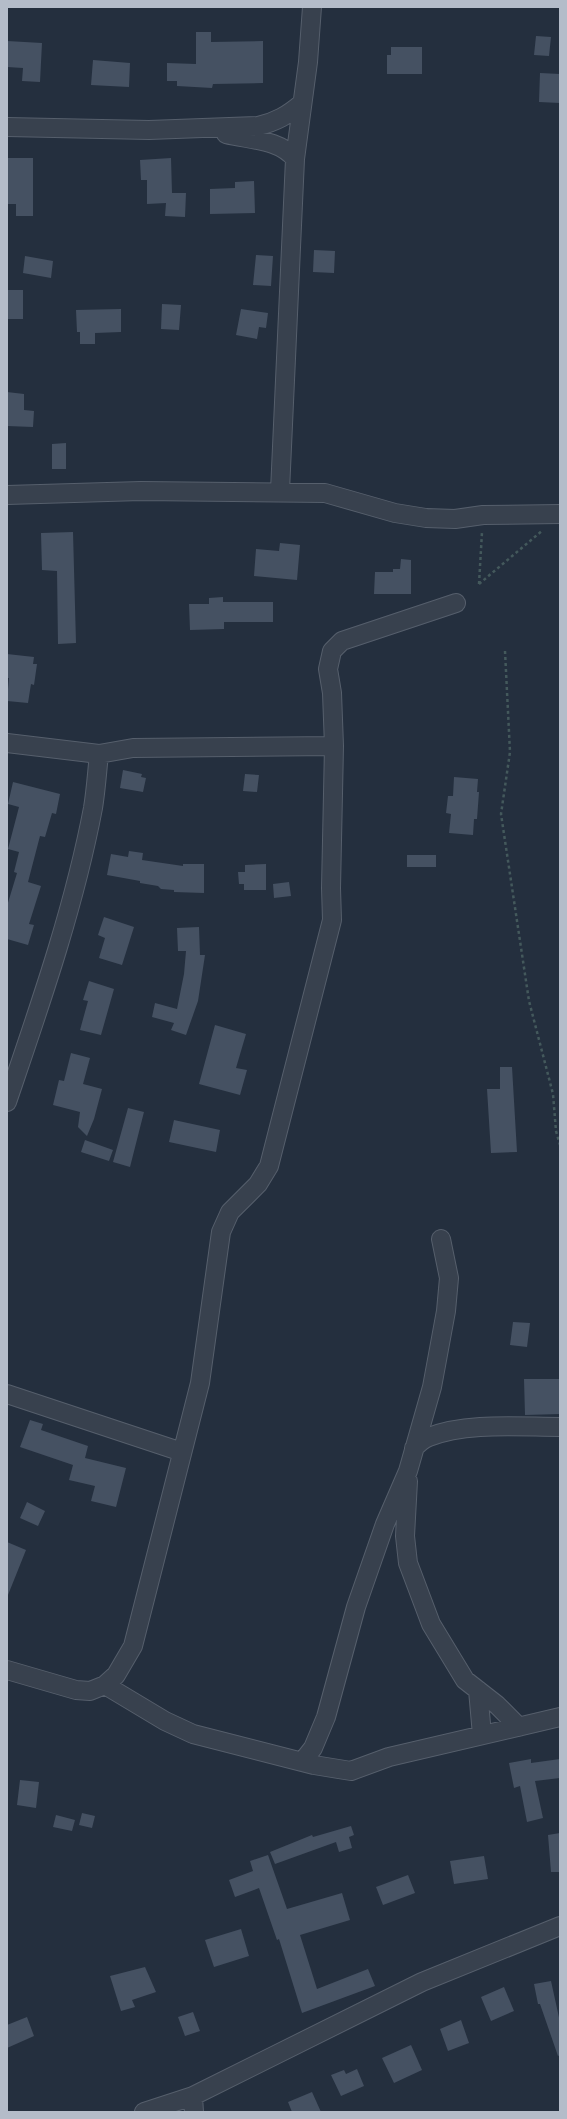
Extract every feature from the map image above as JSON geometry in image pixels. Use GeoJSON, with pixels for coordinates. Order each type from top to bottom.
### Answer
{"type":"FeatureCollection","features":[{"type":"Feature","properties":{"kind":"street"},"geometry":{"type":"LineString","coordinates":[[280,491],[295,159],[308,62],[312,7]]}},
{"type":"Feature","properties":{"kind":"street"},"geometry":{"type":"LineString","coordinates":[[7,127],[99,130],[204,129],[270,123],[286,116],[302,103]]}},
{"type":"Feature","properties":{"kind":"street"},"geometry":{"type":"LineString","coordinates":[[204,129],[279,146],[290,152],[295,159]]}},
{"type":"Feature","properties":{"kind":"street"},"geometry":{"type":"LineString","coordinates":[[7,495],[280,491],[325,493],[396,513],[426,518],[455,519],[483,515],[555,520]]}},
{"type":"Feature","properties":{"kind":"street"},"geometry":{"type":"LineString","coordinates":[[7,1670],[76,1690],[90,1691],[105,1685],[116,1675],[133,1646],[200,1383],[222,1232],[230,1212],[258,1184],[269,1166],[332,920],[331,888],[334,746],[332,692],[328,669],[332,651],[342,641],[456,603]]}},
{"type":"Feature","properties":{"kind":"street"},"geometry":{"type":"LineString","coordinates":[[7,743],[99,754],[133,748],[334,746]]}},
{"type":"Feature","properties":{"kind":"street"},"geometry":{"type":"LineString","coordinates":[[7,1102],[38,1011],[76,884],[93,807],[99,754]]}},
{"type":"Feature","properties":{"kind":"street"},"geometry":{"type":"LineString","coordinates":[[302,1762],[313,1748],[326,1717],[356,1606],[385,1524],[408,1471],[432,1387],[446,1311],[449,1278],[441,1239]]}},
{"type":"Feature","properties":{"kind":"street"},"geometry":{"type":"LineString","coordinates":[[7,1394],[107,1429],[182,1452]]}},
{"type":"Feature","properties":{"kind":"street"},"geometry":{"type":"LineString","coordinates":[[414,1448],[428,1437],[450,1431],[483,1428],[560,1427]]}},
{"type":"Feature","properties":{"kind":"street"},"geometry":{"type":"LineString","coordinates":[[408,1471],[405,1536],[408,1564],[431,1624],[465,1680],[519,1727]]}},
{"type":"Feature","properties":{"kind":"street"},"geometry":{"type":"LineString","coordinates":[[105,1685],[165,1721],[193,1734],[302,1762],[351,1771],[389,1757],[560,1717]]}},
{"type":"Feature","properties":{"kind":"street"},"geometry":{"type":"LineString","coordinates":[[478,1690],[482,1735]]}},
{"type":"Feature","properties":{"kind":"street"},"geometry":{"type":"LineString","coordinates":[[144,2112],[194,2104],[422,1982],[560,1926]]}},
{"type":"Feature","properties":{"kind":"path"},"geometry":{"type":"LineString","coordinates":[[483,515],[479,584],[555,520]]}},
{"type":"Feature","properties":{"kind":"path"},"geometry":{"type":"LineString","coordinates":[[505,651],[510,752],[500,814],[529,1001],[553,1094],[556,1131],[560,1145]]}},
{"type":"Feature","properties":{"kind":"building"},"geometry":{"type":"Polygon","coordinates":[[[196,32],[211,32],[211,42],[263,41],[263,83],[213,84],[212,88],[177,86],[177,81],[167,81],[167,63],[196,64],[196,32]]]}},
{"type":"Feature","properties":{"kind":"building"},"geometry":{"type":"Polygon","coordinates":[[[536,36],[551,37],[549,56],[534,55],[536,36]]]}},
{"type":"Feature","properties":{"kind":"building"},"geometry":{"type":"Polygon","coordinates":[[[7,41],[42,43],[40,82],[22,81],[23,68],[7,67],[7,41]]]}},
{"type":"Feature","properties":{"kind":"building"},"geometry":{"type":"Polygon","coordinates":[[[391,47],[422,47],[422,74],[387,74],[387,55],[391,55],[391,47]]]}},
{"type":"Feature","properties":{"kind":"building"},"geometry":{"type":"Polygon","coordinates":[[[93,60],[130,63],[129,87],[91,85],[93,60]]]}},
{"type":"Feature","properties":{"kind":"building"},"geometry":{"type":"Polygon","coordinates":[[[540,73],[560,74],[560,103],[539,102],[540,73]]]}},
{"type":"Feature","properties":{"kind":"building"},"geometry":{"type":"Polygon","coordinates":[[[7,158],[33,158],[33,216],[16,216],[16,204],[7,204],[7,158]]]}},
{"type":"Feature","properties":{"kind":"building"},"geometry":{"type":"Polygon","coordinates":[[[171,158],[172,193],[186,193],[185,217],[165,216],[166,203],[147,204],[147,180],[141,180],[140,160],[171,158]]]}},
{"type":"Feature","properties":{"kind":"building"},"geometry":{"type":"Polygon","coordinates":[[[254,181],[255,213],[210,214],[210,189],[235,188],[235,182],[254,181]]]}},
{"type":"Feature","properties":{"kind":"building"},"geometry":{"type":"Polygon","coordinates":[[[314,250],[335,251],[334,273],[313,272],[314,250]]]}},
{"type":"Feature","properties":{"kind":"building"},"geometry":{"type":"Polygon","coordinates":[[[256,255],[273,256],[271,286],[253,285],[256,255]]]}},
{"type":"Feature","properties":{"kind":"building"},"geometry":{"type":"Polygon","coordinates":[[[25,256],[53,261],[51,278],[23,273],[25,256]]]}},
{"type":"Feature","properties":{"kind":"building"},"geometry":{"type":"Polygon","coordinates":[[[7,290],[23,290],[23,319],[7,319],[7,290]]]}},
{"type":"Feature","properties":{"kind":"building"},"geometry":{"type":"Polygon","coordinates":[[[162,304],[181,305],[179,330],[161,329],[162,304]]]}},
{"type":"Feature","properties":{"kind":"building"},"geometry":{"type":"Polygon","coordinates":[[[121,309],[121,332],[95,333],[95,344],[80,344],[80,332],[77,332],[76,310],[121,309]]]}},
{"type":"Feature","properties":{"kind":"building"},"geometry":{"type":"Polygon","coordinates":[[[241,309],[268,313],[266,328],[259,327],[257,339],[236,335],[241,309]]]}},
{"type":"Feature","properties":{"kind":"building"},"geometry":{"type":"Polygon","coordinates":[[[7,392],[24,394],[24,410],[34,411],[33,427],[7,426],[7,392]]]}},
{"type":"Feature","properties":{"kind":"building"},"geometry":{"type":"Polygon","coordinates":[[[66,443],[66,469],[52,469],[52,444],[66,443]]]}},
{"type":"Feature","properties":{"kind":"building"},"geometry":{"type":"Polygon","coordinates":[[[73,532],[76,643],[58,644],[57,571],[42,570],[41,533],[73,532]]]}},
{"type":"Feature","properties":{"kind":"building"},"geometry":{"type":"Polygon","coordinates":[[[280,543],[300,545],[297,580],[254,576],[256,549],[279,551],[280,543]]]}},
{"type":"Feature","properties":{"kind":"building"},"geometry":{"type":"Polygon","coordinates":[[[401,559],[411,560],[411,594],[374,594],[375,572],[393,572],[393,569],[400,569],[401,559]]]}},
{"type":"Feature","properties":{"kind":"building"},"geometry":{"type":"Polygon","coordinates":[[[223,597],[223,602],[273,602],[273,622],[224,622],[224,629],[190,630],[189,604],[209,604],[209,598],[223,597]]]}},
{"type":"Feature","properties":{"kind":"building"},"geometry":{"type":"Polygon","coordinates":[[[7,654],[34,657],[33,664],[37,664],[34,685],[31,684],[28,703],[7,701],[9,678],[7,678],[7,654]]]}},
{"type":"Feature","properties":{"kind":"building"},"geometry":{"type":"Polygon","coordinates":[[[123,770],[142,774],[141,777],[146,778],[143,792],[120,788],[123,770]]]}},
{"type":"Feature","properties":{"kind":"building"},"geometry":{"type":"Polygon","coordinates":[[[245,774],[259,775],[257,792],[243,791],[245,774]]]}},
{"type":"Feature","properties":{"kind":"building"},"geometry":{"type":"Polygon","coordinates":[[[454,777],[478,779],[477,792],[479,792],[477,819],[474,819],[473,835],[449,833],[451,814],[446,813],[448,796],[453,796],[454,777]]]}},
{"type":"Feature","properties":{"kind":"building"},"geometry":{"type":"Polygon","coordinates":[[[13,782],[60,794],[56,814],[52,813],[45,837],[40,836],[28,882],[41,886],[29,924],[34,925],[28,945],[7,939],[7,906],[17,873],[14,872],[19,852],[8,849],[19,807],[8,804],[13,782]]]}},
{"type":"Feature","properties":{"kind":"building"},"geometry":{"type":"Polygon","coordinates":[[[129,851],[143,853],[142,860],[183,866],[183,864],[204,864],[204,893],[174,892],[174,890],[161,889],[158,886],[140,883],[140,881],[107,875],[111,854],[128,857],[129,851]]]}},
{"type":"Feature","properties":{"kind":"building"},"geometry":{"type":"Polygon","coordinates":[[[407,855],[436,855],[436,867],[407,867],[407,855]]]}},
{"type":"Feature","properties":{"kind":"building"},"geometry":{"type":"Polygon","coordinates":[[[266,864],[266,890],[244,890],[244,884],[239,884],[238,872],[245,872],[245,865],[266,864]]]}},
{"type":"Feature","properties":{"kind":"building"},"geometry":{"type":"Polygon","coordinates":[[[289,882],[291,896],[274,898],[273,884],[289,882]]]}},
{"type":"Feature","properties":{"kind":"building"},"geometry":{"type":"Polygon","coordinates":[[[104,917],[134,927],[122,965],[99,958],[105,938],[98,935],[104,917]]]}},
{"type":"Feature","properties":{"kind":"building"},"geometry":{"type":"Polygon","coordinates":[[[199,927],[200,955],[205,955],[198,1001],[186,1035],[171,1030],[174,1023],[152,1017],[155,1003],[177,1009],[184,974],[186,951],[178,951],[177,928],[199,927]]]}},
{"type":"Feature","properties":{"kind":"building"},"geometry":{"type":"Polygon","coordinates":[[[89,981],[114,989],[101,1035],[80,1030],[88,1001],[83,1000],[89,981]]]}},
{"type":"Feature","properties":{"kind":"building"},"geometry":{"type":"Polygon","coordinates":[[[215,1025],[246,1034],[236,1068],[247,1070],[240,1095],[199,1084],[215,1025]]]}},
{"type":"Feature","properties":{"kind":"building"},"geometry":{"type":"Polygon","coordinates":[[[71,1053],[90,1058],[83,1084],[102,1089],[94,1119],[87,1136],[78,1127],[80,1112],[53,1105],[59,1080],[64,1081],[71,1053]]]}},
{"type":"Feature","properties":{"kind":"building"},"geometry":{"type":"Polygon","coordinates":[[[500,1067],[512,1067],[517,1152],[491,1153],[487,1089],[500,1089],[500,1067]]]}},
{"type":"Feature","properties":{"kind":"building"},"geometry":{"type":"Polygon","coordinates":[[[128,1108],[144,1112],[130,1167],[113,1162],[128,1108]]]}},
{"type":"Feature","properties":{"kind":"building"},"geometry":{"type":"Polygon","coordinates":[[[174,1120],[220,1130],[216,1152],[169,1142],[174,1120]]]}},
{"type":"Feature","properties":{"kind":"building"},"geometry":{"type":"Polygon","coordinates":[[[85,1140],[113,1150],[109,1161],[81,1152],[85,1140]]]}},
{"type":"Feature","properties":{"kind":"building"},"geometry":{"type":"Polygon","coordinates":[[[513,1322],[530,1323],[527,1347],[510,1345],[513,1322]]]}},
{"type":"Feature","properties":{"kind":"building"},"geometry":{"type":"Polygon","coordinates":[[[524,1379],[560,1379],[560,1414],[525,1415],[524,1379]]]}},
{"type":"Feature","properties":{"kind":"building"},"geometry":{"type":"Polygon","coordinates":[[[30,1420],[43,1424],[41,1430],[88,1446],[85,1458],[126,1468],[116,1507],[91,1501],[95,1486],[69,1480],[73,1465],[20,1447],[30,1420]]]}},
{"type":"Feature","properties":{"kind":"building"},"geometry":{"type":"Polygon","coordinates":[[[27,1502],[45,1511],[38,1526],[20,1518],[27,1502]]]}},
{"type":"Feature","properties":{"kind":"building"},"geometry":{"type":"Polygon","coordinates":[[[7,1542],[26,1550],[8,1595],[7,1595],[7,1542]]]}},
{"type":"Feature","properties":{"kind":"building"},"geometry":{"type":"Polygon","coordinates":[[[531,1759],[531,1763],[560,1759],[560,1778],[535,1781],[543,1818],[527,1822],[520,1786],[514,1788],[509,1763],[531,1759]]]}},
{"type":"Feature","properties":{"kind":"building"},"geometry":{"type":"Polygon","coordinates":[[[20,1780],[39,1782],[36,1808],[17,1805],[20,1780]]]}},
{"type":"Feature","properties":{"kind":"building"},"geometry":{"type":"Polygon","coordinates":[[[82,1813],[95,1816],[92,1828],[79,1825],[82,1813]]]}},
{"type":"Feature","properties":{"kind":"building"},"geometry":{"type":"Polygon","coordinates":[[[56,1815],[75,1820],[72,1831],[53,1827],[56,1815]]]}},
{"type":"Feature","properties":{"kind":"building"},"geometry":{"type":"Polygon","coordinates":[[[351,1826],[354,1835],[349,1837],[352,1848],[339,1852],[336,1842],[275,1864],[270,1852],[312,1835],[313,1837],[351,1826]]]}},
{"type":"Feature","properties":{"kind":"building"},"geometry":{"type":"Polygon","coordinates":[[[560,1833],[560,1872],[551,1872],[548,1835],[560,1833]]]}},
{"type":"Feature","properties":{"kind":"building"},"geometry":{"type":"Polygon","coordinates":[[[268,1855],[287,1909],[342,1893],[350,1920],[300,1935],[317,1989],[368,1969],[375,1986],[302,2013],[279,1939],[277,1940],[259,1888],[235,1897],[229,1880],[253,1871],[250,1861],[268,1855]]]}},
{"type":"Feature","properties":{"kind":"building"},"geometry":{"type":"Polygon","coordinates":[[[484,1856],[488,1879],[454,1884],[450,1861],[484,1856]]]}},
{"type":"Feature","properties":{"kind":"building"},"geometry":{"type":"Polygon","coordinates":[[[408,1875],[415,1893],[383,1905],[376,1887],[408,1875]]]}},
{"type":"Feature","properties":{"kind":"building"},"geometry":{"type":"Polygon","coordinates":[[[241,1929],[249,1956],[214,1967],[205,1940],[241,1929]]]}},
{"type":"Feature","properties":{"kind":"building"},"geometry":{"type":"Polygon","coordinates":[[[145,1967],[156,1992],[132,2000],[135,2007],[121,2011],[110,1976],[145,1967]]]}},
{"type":"Feature","properties":{"kind":"building"},"geometry":{"type":"Polygon","coordinates":[[[551,1981],[560,2022],[560,2055],[558,2056],[540,2004],[538,2004],[534,1984],[551,1981]]]}},
{"type":"Feature","properties":{"kind":"building"},"geometry":{"type":"Polygon","coordinates":[[[504,1987],[514,2011],[491,2021],[481,1997],[504,1987]]]}},
{"type":"Feature","properties":{"kind":"building"},"geometry":{"type":"Polygon","coordinates":[[[193,2012],[200,2031],[185,2036],[178,2017],[193,2012]]]}},
{"type":"Feature","properties":{"kind":"building"},"geometry":{"type":"Polygon","coordinates":[[[27,2017],[34,2036],[7,2048],[7,2025],[27,2017]]]}},
{"type":"Feature","properties":{"kind":"building"},"geometry":{"type":"Polygon","coordinates":[[[461,2020],[469,2043],[448,2051],[440,2029],[461,2020]]]}},
{"type":"Feature","properties":{"kind":"building"},"geometry":{"type":"Polygon","coordinates":[[[411,2045],[422,2070],[394,2083],[382,2058],[411,2045]]]}},
{"type":"Feature","properties":{"kind":"building"},"geometry":{"type":"Polygon","coordinates":[[[357,2069],[364,2086],[341,2096],[331,2075],[344,2070],[346,2074],[357,2069]]]}},
{"type":"Feature","properties":{"kind":"building"},"geometry":{"type":"Polygon","coordinates":[[[312,2092],[321,2112],[292,2112],[288,2102],[312,2092]]]}}]}
